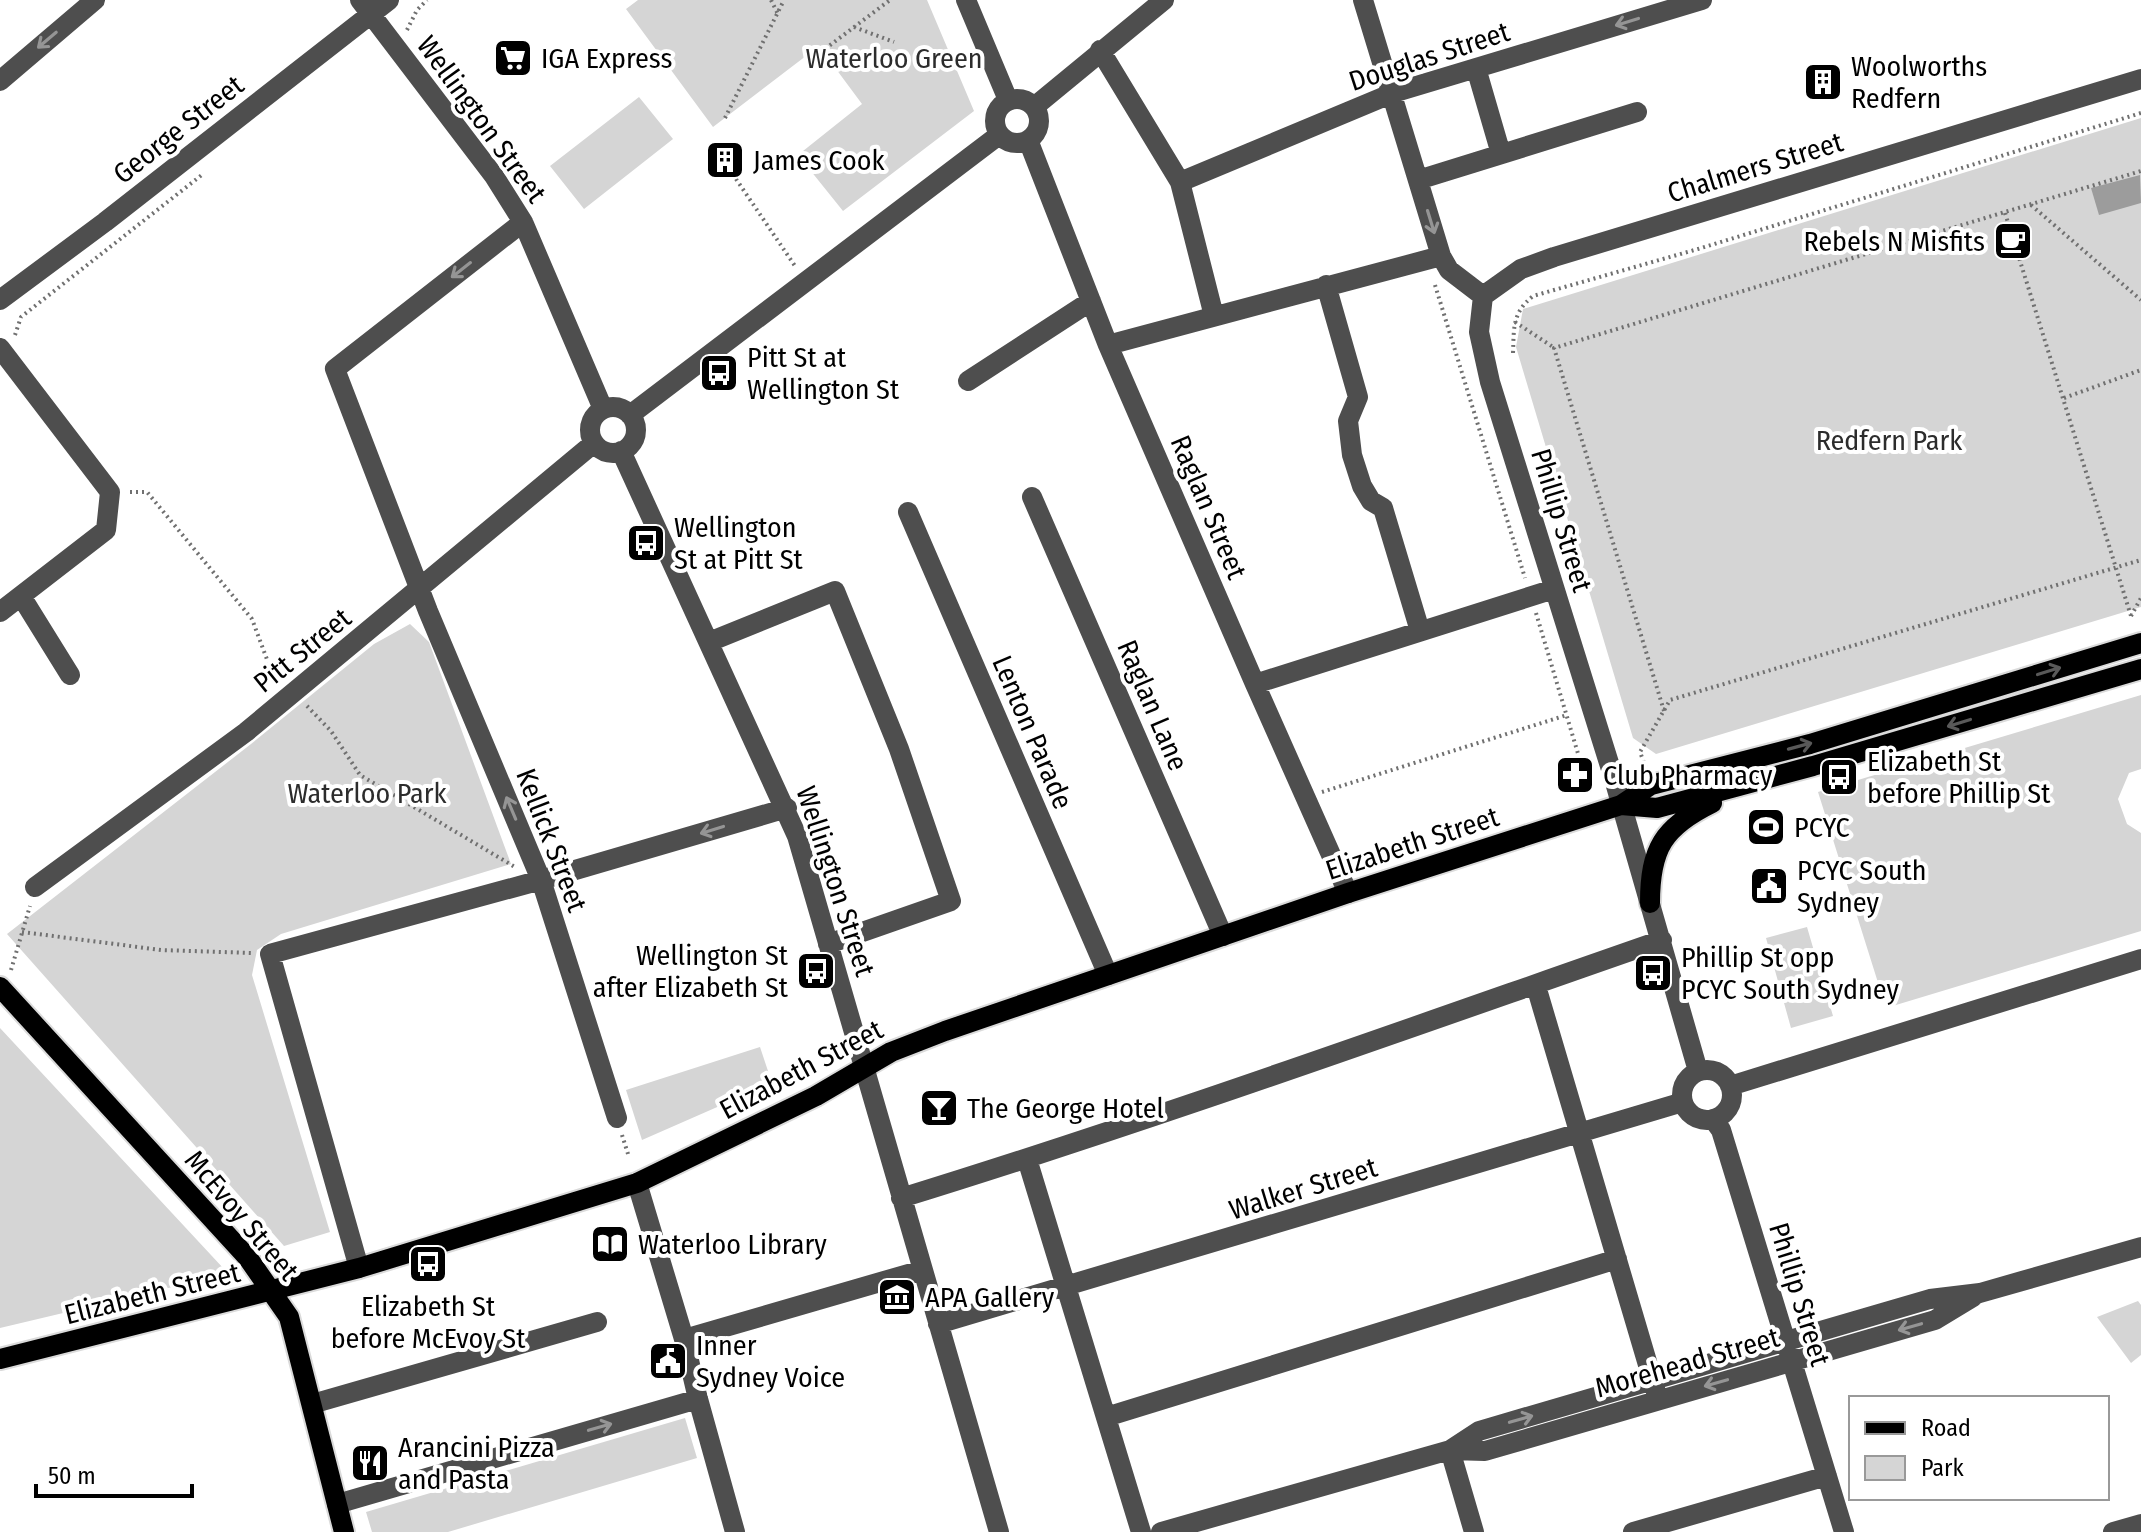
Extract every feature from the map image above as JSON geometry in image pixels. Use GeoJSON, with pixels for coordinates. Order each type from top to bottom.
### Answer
{"type":"FeatureCollection","features":[{"type":"Feature","properties":{"kind":"main road","name":"Elizabeth Street"},"geometry":{"type":"LineString","coordinates":[[0,1359],[359,1268],[637,1183],[816,1096],[900,1048],[1348,893],[1621,805],[1651,785],[1810,744],[2141,643]]}},
{"type":"Feature","properties":{"kind":"main road","name":"Elizabeth Street"},"geometry":{"type":"LineString","coordinates":[[1621,805],[1657,808],[1813,766],[2141,669]]}},
{"type":"Feature","properties":{"kind":"main road"},"geometry":{"type":"LineString","coordinates":[[1650,903],[1653,861],[1670,831],[1682,818],[1739,786]]}},
{"type":"Feature","properties":{"kind":"main road","name":"McEvoy Street"},"geometry":{"type":"LineString","coordinates":[[2,989],[248,1258],[273,1291],[289,1317],[344,1532]]}},
{"type":"Feature","properties":{"kind":"street"},"geometry":{"type":"LineString","coordinates":[[0,81],[95,0]]}},
{"type":"Feature","properties":{"kind":"street","name":"George Street"},"geometry":{"type":"LineString","coordinates":[[0,300],[105,222],[366,7],[389,0]]}},
{"type":"Feature","properties":{"kind":"street"},"geometry":{"type":"LineString","coordinates":[[966,0],[1008,100]]}},
{"type":"Feature","properties":{"kind":"street"},"geometry":{"type":"LineString","coordinates":[[1034,107],[1164,0]]}},
{"type":"Feature","properties":{"kind":"street","name":"Douglas Street"},"geometry":{"type":"LineString","coordinates":[[1180,182],[1393,93],[1702,0]]}},
{"type":"Feature","properties":{"kind":"street"},"geometry":{"type":"LineString","coordinates":[[1370,2],[1418,180],[1435,258],[1483,296]]}},
{"type":"Feature","properties":{"kind":"street","name":"Wellington Street"},"geometry":{"type":"LineString","coordinates":[[366,7],[494,176],[523,222],[603,409]]}},
{"type":"Feature","properties":{"kind":"street"},"geometry":{"type":"LineString","coordinates":[[1100,50],[1180,182],[1214,316]]}},
{"type":"Feature","properties":{"kind":"street"},"geometry":{"type":"LineString","coordinates":[[1476,68],[1501,154]]}},
{"type":"Feature","properties":{"kind":"street","name":"Chalmers Street"},"geometry":{"type":"LineString","coordinates":[[1483,296],[1521,269],[1554,257],[2141,79]]}},
{"type":"Feature","properties":{"kind":"street"},"geometry":{"type":"LineString","coordinates":[[1022,99],[1038,114],[1037,129],[1028,140],[1016,143],[999,135],[995,115],[1008,100],[1022,99]]}},
{"type":"Feature","properties":{"kind":"street"},"geometry":{"type":"LineString","coordinates":[[1418,180],[1637,112]]}},
{"type":"Feature","properties":{"kind":"street"},"geometry":{"type":"LineString","coordinates":[[630,415],[999,135]]}},
{"type":"Feature","properties":{"kind":"street","name":"Raglan Street"},"geometry":{"type":"LineString","coordinates":[[1028,140],[1108,345],[1348,893]]}},
{"type":"Feature","properties":{"kind":"street","name":"Kellick Street"},"geometry":{"type":"LineString","coordinates":[[523,222],[335,369],[419,588],[540,876],[617,1118]]}},
{"type":"Feature","properties":{"kind":"street"},"geometry":{"type":"LineString","coordinates":[[1108,345],[1435,258]]}},
{"type":"Feature","properties":{"kind":"street"},"geometry":{"type":"LineString","coordinates":[[1326,285],[1358,397],[1348,421],[1352,455],[1362,486],[1371,501],[1383,508],[1420,631]]}},
{"type":"Feature","properties":{"kind":"street","name":"Phillip Street"},"geometry":{"type":"LineString","coordinates":[[1483,296],[1479,332],[1484,359],[1662,940],[1698,1071]]}},
{"type":"Feature","properties":{"kind":"street"},"geometry":{"type":"LineString","coordinates":[[968,381],[1091,301]]}},
{"type":"Feature","properties":{"kind":"street"},"geometry":{"type":"LineString","coordinates":[[0,612],[106,530],[110,492],[4,344]]}},
{"type":"Feature","properties":{"kind":"street"},"geometry":{"type":"LineString","coordinates":[[618,407],[634,422],[632,442],[621,451],[607,452],[591,437],[590,424],[603,409],[618,407]]}},
{"type":"Feature","properties":{"kind":"street","name":"Pitt Street"},"geometry":{"type":"LineString","coordinates":[[35,887],[246,732],[594,443]]}},
{"type":"Feature","properties":{"kind":"street","name":"Wellington Street"},"geometry":{"type":"LineString","coordinates":[[621,451],[787,808],[999,1532]]}},
{"type":"Feature","properties":{"kind":"street","name":"Raglan Lane"},"geometry":{"type":"LineString","coordinates":[[1032,497],[1223,936]]}},
{"type":"Feature","properties":{"kind":"street","name":"Lenton Parade"},"geometry":{"type":"LineString","coordinates":[[908,512],[1108,975]]}},
{"type":"Feature","properties":{"kind":"street"},"geometry":{"type":"LineString","coordinates":[[1255,684],[1554,589]]}},
{"type":"Feature","properties":{"kind":"street"},"geometry":{"type":"LineString","coordinates":[[709,642],[835,591],[899,749],[951,901],[828,944]]}},
{"type":"Feature","properties":{"kind":"street"},"geometry":{"type":"LineString","coordinates":[[21,596],[70,675]]}},
{"type":"Feature","properties":{"kind":"street"},"geometry":{"type":"LineString","coordinates":[[359,1268],[270,954],[787,808]]}},
{"type":"Feature","properties":{"kind":"street"},"geometry":{"type":"LineString","coordinates":[[901,1198],[1027,1159],[1536,986],[1662,940]]}},
{"type":"Feature","properties":{"kind":"street"},"geometry":{"type":"LineString","coordinates":[[1730,1086],[2141,959]]}},
{"type":"Feature","properties":{"kind":"street"},"geometry":{"type":"LineString","coordinates":[[1536,986],[1656,1390]]}},
{"type":"Feature","properties":{"kind":"street"},"geometry":{"type":"LineString","coordinates":[[1698,1071],[1720,1074],[1730,1086],[1732,1094],[1727,1110],[1713,1119],[1698,1118],[1683,1102],[1686,1080],[1698,1071]]}},
{"type":"Feature","properties":{"kind":"street","name":"Walker Street"},"geometry":{"type":"LineString","coordinates":[[938,1324],[1683,1102]]}},
{"type":"Feature","properties":{"kind":"street","name":"Phillip Street"},"geometry":{"type":"LineString","coordinates":[[1713,1119],[1721,1130],[1844,1532]]}},
{"type":"Feature","properties":{"kind":"street"},"geometry":{"type":"LineString","coordinates":[[1027,1159],[1141,1532]]}},
{"type":"Feature","properties":{"kind":"street"},"geometry":{"type":"LineString","coordinates":[[637,1183],[684,1339],[735,1532]]}},
{"type":"Feature","properties":{"kind":"street","name":"Morehead Street"},"geometry":{"type":"LineString","coordinates":[[1161,1532],[1450,1450],[1485,1451],[1656,1390],[1788,1351],[1930,1299],[1980,1293],[2141,1247]]}},
{"type":"Feature","properties":{"kind":"street"},"geometry":{"type":"LineString","coordinates":[[1106,1417],[1617,1259]]}},
{"type":"Feature","properties":{"kind":"street"},"geometry":{"type":"LineString","coordinates":[[684,1339],[922,1270]]}},
{"type":"Feature","properties":{"kind":"street"},"geometry":{"type":"LineString","coordinates":[[312,1404],[597,1322]]}},
{"type":"Feature","properties":{"kind":"street"},"geometry":{"type":"LineString","coordinates":[[337,1504],[698,1399]]}},
{"type":"Feature","properties":{"kind":"street"},"geometry":{"type":"LineString","coordinates":[[1450,1450],[1474,1532]]}},
{"type":"Feature","properties":{"kind":"street"},"geometry":{"type":"LineString","coordinates":[[1633,1532],[1827,1476]]}},
{"type":"Feature","properties":{"kind":"street"},"geometry":{"type":"LineString","coordinates":[[2113,1532],[2141,1524]]}},
{"type":"Feature","properties":{"kind":"path"},"geometry":{"type":"LineString","coordinates":[[392,42],[407,30],[417,10],[427,0]]}},
{"type":"Feature","properties":{"kind":"path"},"geometry":{"type":"LineString","coordinates":[[771,0],[778,14]]}},
{"type":"Feature","properties":{"kind":"path"},"geometry":{"type":"LineString","coordinates":[[725,118],[784,0]]}},
{"type":"Feature","properties":{"kind":"path"},"geometry":{"type":"LineString","coordinates":[[825,49],[890,0]]}},
{"type":"Feature","properties":{"kind":"path"},"geometry":{"type":"LineString","coordinates":[[854,27],[894,42]]}},
{"type":"Feature","properties":{"kind":"path"},"geometry":{"type":"LineString","coordinates":[[1513,353],[1515,322],[1521,306],[1533,296],[1698,249],[2141,113]]}},
{"type":"Feature","properties":{"kind":"path"},"geometry":{"type":"LineString","coordinates":[[4,344],[17,333],[21,317],[209,169]]}},
{"type":"Feature","properties":{"kind":"path"},"geometry":{"type":"LineString","coordinates":[[1554,348],[2141,171]]}},
{"type":"Feature","properties":{"kind":"path"},"geometry":{"type":"LineString","coordinates":[[736,179],[806,281]]}},
{"type":"Feature","properties":{"kind":"path"},"geometry":{"type":"LineString","coordinates":[[2030,204],[2141,300]]}},
{"type":"Feature","properties":{"kind":"path"},"geometry":{"type":"LineString","coordinates":[[2005,212],[2131,616],[2141,598]]}},
{"type":"Feature","properties":{"kind":"path","name":"Phillip Street"},"geometry":{"type":"LineString","coordinates":[[1435,258],[1588,787]]}},
{"type":"Feature","properties":{"kind":"path"},"geometry":{"type":"LineString","coordinates":[[1515,322],[1554,348],[1664,711]]}},
{"type":"Feature","properties":{"kind":"path"},"geometry":{"type":"LineString","coordinates":[[2064,398],[2141,370]]}},
{"type":"Feature","properties":{"kind":"path"},"geometry":{"type":"LineString","coordinates":[[110,492],[147,492],[252,619],[289,697],[331,731],[360,775],[515,867],[540,876]]}},
{"type":"Feature","properties":{"kind":"path"},"geometry":{"type":"LineString","coordinates":[[1651,785],[1640,752],[1670,700],[2141,560]]}},
{"type":"Feature","properties":{"kind":"path"},"geometry":{"type":"LineString","coordinates":[[1306,796],[1567,715]]}},
{"type":"Feature","properties":{"kind":"path"},"geometry":{"type":"LineString","coordinates":[[2,989],[35,887]]}},
{"type":"Feature","properties":{"kind":"path"},"geometry":{"type":"LineString","coordinates":[[22,932],[161,950],[270,954]]}},
{"type":"Feature","properties":{"kind":"green space","name":"Waterloo Green"},"geometry":{"type":"Polygon","coordinates":[[[638,0],[927,0],[974,111],[843,211],[798,155],[862,104],[819,46],[713,127],[626,9],[638,0]]]}},
{"type":"Feature","properties":{"kind":"green space"},"geometry":{"type":"Polygon","coordinates":[[[639,97],[673,139],[584,209],[550,166],[639,97]]]}},
{"type":"Feature","properties":{"kind":"green space","name":"Redfern Park"},"geometry":{"type":"Polygon","coordinates":[[[2141,118],[2141,607],[1656,754],[1633,738],[1516,347],[1523,309],[2141,118]]]}},
{"type":"Feature","properties":{"kind":"green space","name":"Waterloo Park"},"geometry":{"type":"Polygon","coordinates":[[[410,624],[429,642],[511,864],[281,934],[257,950],[252,975],[330,1232],[284,1246],[7,934],[374,644],[410,624]]]}},
{"type":"Feature","properties":{"kind":"green space"},"geometry":{"type":"Polygon","coordinates":[[[2141,695],[2141,769],[2129,773],[2118,799],[2127,824],[2141,833],[2141,931],[1886,1008],[1818,792],[2141,695]]]}},
{"type":"Feature","properties":{"kind":"green space"},"geometry":{"type":"Polygon","coordinates":[[[1807,927],[1833,1016],[1791,1028],[1766,938],[1807,927]]]}},
{"type":"Feature","properties":{"kind":"green space"},"geometry":{"type":"Polygon","coordinates":[[[0,1028],[224,1269],[219,1276],[0,1328],[0,1028]]]}},
{"type":"Feature","properties":{"kind":"green space"},"geometry":{"type":"Polygon","coordinates":[[[760,1047],[772,1083],[642,1140],[626,1090],[760,1047]]]}},
{"type":"Feature","properties":{"kind":"green space"},"geometry":{"type":"Polygon","coordinates":[[[2138,1301],[2141,1305],[2141,1355],[2131,1363],[2097,1317],[2138,1301]]]}},
{"type":"Feature","properties":{"kind":"green space"},"geometry":{"type":"Polygon","coordinates":[[[685,1418],[697,1458],[448,1532],[372,1532],[366,1512],[685,1418]]]}},
{"type":"Feature","properties":{"kind":"shaded area"},"geometry":{"type":"Polygon","coordinates":[[[2140,175],[2141,203],[2099,215],[2091,188],[2140,175]]]}},
{"type":"Feature","properties":{"kind":"place","name":"IGA Express"},"geometry":{"type":"Point","coordinates":[513,58]}},
{"type":"Feature","properties":{"kind":"place","name":"Woolworths Redfern"},"geometry":{"type":"Point","coordinates":[1823,82]}},
{"type":"Feature","properties":{"kind":"place","name":"James Cook"},"geometry":{"type":"Point","coordinates":[725,160]}},
{"type":"Feature","properties":{"kind":"place","name":"Rebels N Misfits"},"geometry":{"type":"Point","coordinates":[2013,241]}},
{"type":"Feature","properties":{"kind":"place","name":"Pitt St at Wellington St"},"geometry":{"type":"Point","coordinates":[719,373]}},
{"type":"Feature","properties":{"kind":"place","name":"Wellington St at Pitt St"},"geometry":{"type":"Point","coordinates":[646,543]}},
{"type":"Feature","properties":{"kind":"place","name":"Club Pharmacy"},"geometry":{"type":"Point","coordinates":[1575,775]}},
{"type":"Feature","properties":{"kind":"place","name":"Elizabeth St before Phillip St"},"geometry":{"type":"Point","coordinates":[1839,777]}},
{"type":"Feature","properties":{"kind":"place","name":"PCYC"},"geometry":{"type":"Point","coordinates":[1766,827]}},
{"type":"Feature","properties":{"kind":"place","name":"PCYC South Sydney"},"geometry":{"type":"Point","coordinates":[1769,886]}},
{"type":"Feature","properties":{"kind":"place","name":"Wellington St after Elizabeth St"},"geometry":{"type":"Point","coordinates":[816,971]}},
{"type":"Feature","properties":{"kind":"place","name":"Phillip St opp PCYC South Sydney"},"geometry":{"type":"Point","coordinates":[1653,973]}},
{"type":"Feature","properties":{"kind":"place","name":"The George Hotel"},"geometry":{"type":"Point","coordinates":[939,1108]}},
{"type":"Feature","properties":{"kind":"place","name":"Waterloo Library"},"geometry":{"type":"Point","coordinates":[610,1244]}},
{"type":"Feature","properties":{"kind":"place","name":"Elizabeth St before McEvoy St"},"geometry":{"type":"Point","coordinates":[428,1264]}},
{"type":"Feature","properties":{"kind":"place","name":"APA Gallery"},"geometry":{"type":"Point","coordinates":[897,1297]}},
{"type":"Feature","properties":{"kind":"place","name":"Inner Sydney Voice"},"geometry":{"type":"Point","coordinates":[668,1361]}},
{"type":"Feature","properties":{"kind":"place","name":"Arancini Pizza and Pasta"},"geometry":{"type":"Point","coordinates":[370,1463]}}]}
